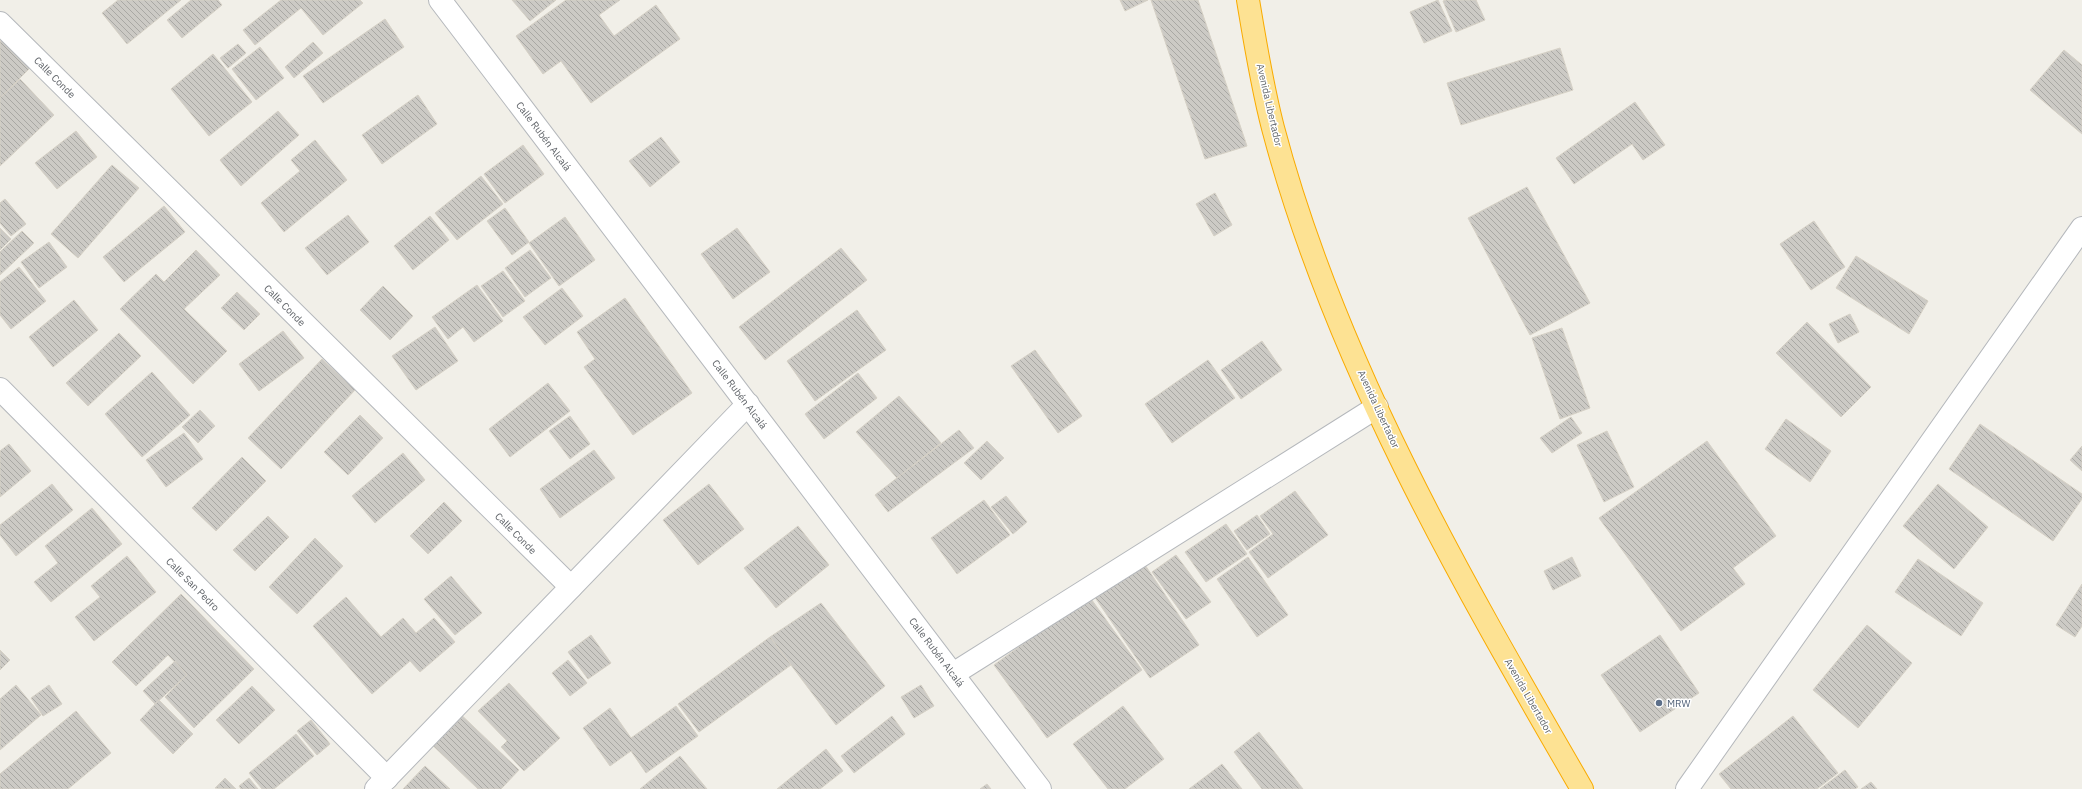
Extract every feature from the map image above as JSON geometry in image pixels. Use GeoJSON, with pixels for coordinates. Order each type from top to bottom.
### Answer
{"type":"FeatureCollection","features":[{"type":"Feature","properties":{"kind":"highway","name":"Avenida Libertador"},"geometry":{"type":"LineString","coordinates":[[1248,0],[1273,126],[1301,221],[1333,304],[1377,407],[1416,488],[1503,651],[1582,789]]}},
{"type":"Feature","properties":{"kind":"street","name":"Calle Rubén Alcalá"},"geometry":{"type":"LineString","coordinates":[[440,0],[1040,789]]}},
{"type":"Feature","properties":{"kind":"street","name":"Calle Conde"},"geometry":{"type":"LineString","coordinates":[[0,23],[571,587]]}},
{"type":"Feature","properties":{"kind":"street"},"geometry":{"type":"LineString","coordinates":[[1687,789],[2082,228]]}},
{"type":"Feature","properties":{"kind":"street","name":"Calle San Pedro"},"geometry":{"type":"LineString","coordinates":[[0,389],[381,783]]}},
{"type":"Feature","properties":{"kind":"street"},"geometry":{"type":"LineString","coordinates":[[381,783],[748,404]]}},
{"type":"Feature","properties":{"kind":"street"},"geometry":{"type":"LineString","coordinates":[[953,674],[1377,407]]}},
{"type":"Feature","properties":{"kind":"building"},"geometry":{"type":"Polygon","coordinates":[[[118,0],[181,0],[127,44],[102,13],[118,0]]]}},
{"type":"Feature","properties":{"kind":"building"},"geometry":{"type":"Polygon","coordinates":[[[191,0],[218,0],[222,5],[182,38],[167,20],[191,0]]]}},
{"type":"Feature","properties":{"kind":"building"},"geometry":{"type":"Polygon","coordinates":[[[281,0],[360,0],[363,3],[323,35],[301,8],[255,45],[243,30],[281,0]]]}},
{"type":"Feature","properties":{"kind":"building"},"geometry":{"type":"Polygon","coordinates":[[[512,0],[556,0],[530,21],[512,0]]]}},
{"type":"Feature","properties":{"kind":"building"},"geometry":{"type":"Polygon","coordinates":[[[566,0],[620,0],[599,15],[614,36],[656,5],[680,39],[591,103],[561,61],[543,74],[516,36],[566,0]]]}},
{"type":"Feature","properties":{"kind":"building"},"geometry":{"type":"Polygon","coordinates":[[[1120,0],[1148,0],[1125,11],[1120,0]]]}},
{"type":"Feature","properties":{"kind":"building"},"geometry":{"type":"Polygon","coordinates":[[[1151,0],[1198,0],[1247,146],[1205,159],[1151,0]]]}},
{"type":"Feature","properties":{"kind":"building"},"geometry":{"type":"Polygon","coordinates":[[[1438,0],[1452,31],[1424,43],[1410,12],[1438,0]]]}},
{"type":"Feature","properties":{"kind":"building"},"geometry":{"type":"Polygon","coordinates":[[[1476,0],[1485,20],[1456,32],[1443,1],[1476,0]]]}},
{"type":"Feature","properties":{"kind":"building"},"geometry":{"type":"Polygon","coordinates":[[[385,19],[404,47],[323,103],[303,76],[385,19]]]}},
{"type":"Feature","properties":{"kind":"building"},"geometry":{"type":"Polygon","coordinates":[[[1,40],[30,68],[0,98],[0,42],[1,40]]]}},
{"type":"Feature","properties":{"kind":"building"},"geometry":{"type":"Polygon","coordinates":[[[313,42],[323,53],[294,78],[285,67],[313,42]]]}},
{"type":"Feature","properties":{"kind":"building"},"geometry":{"type":"Polygon","coordinates":[[[238,44],[246,53],[228,68],[220,58],[238,44]]]}},
{"type":"Feature","properties":{"kind":"building"},"geometry":{"type":"Polygon","coordinates":[[[260,47],[284,78],[256,100],[232,69],[260,47]]]}},
{"type":"Feature","properties":{"kind":"building"},"geometry":{"type":"Polygon","coordinates":[[[1560,48],[1573,90],[1461,125],[1447,83],[1560,48]]]}},
{"type":"Feature","properties":{"kind":"building"},"geometry":{"type":"Polygon","coordinates":[[[2064,50],[2082,65],[2082,134],[2030,90],[2064,50]]]}},
{"type":"Feature","properties":{"kind":"building"},"geometry":{"type":"Polygon","coordinates":[[[213,54],[252,102],[209,136],[171,89],[213,54]]]}},
{"type":"Feature","properties":{"kind":"building"},"geometry":{"type":"Polygon","coordinates":[[[20,79],[54,115],[0,166],[0,98],[20,79]]]}},
{"type":"Feature","properties":{"kind":"building"},"geometry":{"type":"Polygon","coordinates":[[[418,95],[437,124],[382,164],[362,135],[418,95]]]}},
{"type":"Feature","properties":{"kind":"building"},"geometry":{"type":"Polygon","coordinates":[[[1635,102],[1665,145],[1643,160],[1632,144],[1574,184],[1556,158],[1635,102]]]}},
{"type":"Feature","properties":{"kind":"building"},"geometry":{"type":"Polygon","coordinates":[[[278,111],[299,135],[241,186],[220,160],[278,111]]]}},
{"type":"Feature","properties":{"kind":"building"},"geometry":{"type":"Polygon","coordinates":[[[76,131],[97,157],[57,189],[35,163],[76,131]]]}},
{"type":"Feature","properties":{"kind":"building"},"geometry":{"type":"Polygon","coordinates":[[[661,137],[680,162],[650,187],[629,161],[661,137]]]}},
{"type":"Feature","properties":{"kind":"building"},"geometry":{"type":"Polygon","coordinates":[[[315,140],[347,180],[284,232],[261,203],[300,171],[291,160],[315,140]]]}},
{"type":"Feature","properties":{"kind":"building"},"geometry":{"type":"Polygon","coordinates":[[[523,145],[544,174],[505,203],[484,174],[523,145]]]}},
{"type":"Feature","properties":{"kind":"building"},"geometry":{"type":"Polygon","coordinates":[[[112,165],[139,188],[78,258],[51,234],[112,165]]]}},
{"type":"Feature","properties":{"kind":"building"},"geometry":{"type":"Polygon","coordinates":[[[481,176],[503,204],[457,240],[435,213],[481,176]]]}},
{"type":"Feature","properties":{"kind":"building"},"geometry":{"type":"Polygon","coordinates":[[[1527,187],[1590,303],[1530,335],[1468,218],[1527,187]]]}},
{"type":"Feature","properties":{"kind":"building"},"geometry":{"type":"Polygon","coordinates":[[[1215,193],[1232,225],[1214,236],[1196,204],[1215,193]]]}},
{"type":"Feature","properties":{"kind":"building"},"geometry":{"type":"Polygon","coordinates":[[[5,199],[26,224],[11,236],[0,223],[0,203],[5,199]]]}},
{"type":"Feature","properties":{"kind":"building"},"geometry":{"type":"Polygon","coordinates":[[[164,206],[185,232],[124,282],[103,257],[164,206]]]}},
{"type":"Feature","properties":{"kind":"building"},"geometry":{"type":"Polygon","coordinates":[[[505,208],[529,242],[512,255],[487,221],[505,208]]]}},
{"type":"Feature","properties":{"kind":"building"},"geometry":{"type":"Polygon","coordinates":[[[348,215],[369,242],[327,275],[305,248],[348,215]]]}},
{"type":"Feature","properties":{"kind":"building"},"geometry":{"type":"Polygon","coordinates":[[[430,216],[449,240],[413,270],[394,246],[430,216]]]}},
{"type":"Feature","properties":{"kind":"building"},"geometry":{"type":"Polygon","coordinates":[[[565,217],[595,260],[559,286],[529,243],[565,217]]]}},
{"type":"Feature","properties":{"kind":"building"},"geometry":{"type":"Polygon","coordinates":[[[1814,221],[1845,267],[1811,290],[1780,244],[1814,221]]]}},
{"type":"Feature","properties":{"kind":"building"},"geometry":{"type":"Polygon","coordinates":[[[0,228],[11,239],[0,250],[0,228]]]}},
{"type":"Feature","properties":{"kind":"building"},"geometry":{"type":"Polygon","coordinates":[[[737,228],[770,272],[733,299],[701,254],[737,228]]]}},
{"type":"Feature","properties":{"kind":"building"},"geometry":{"type":"Polygon","coordinates":[[[22,231],[34,243],[0,275],[0,252],[22,231]]]}},
{"type":"Feature","properties":{"kind":"building"},"geometry":{"type":"Polygon","coordinates":[[[49,242],[67,267],[39,288],[21,262],[49,242]]]}},
{"type":"Feature","properties":{"kind":"building"},"geometry":{"type":"Polygon","coordinates":[[[841,248],[867,280],[765,360],[739,327],[841,248]]]}},
{"type":"Feature","properties":{"kind":"building"},"geometry":{"type":"Polygon","coordinates":[[[196,250],[220,275],[184,309],[227,351],[193,384],[120,309],[156,274],[164,282],[196,250]]]}},
{"type":"Feature","properties":{"kind":"building"},"geometry":{"type":"Polygon","coordinates":[[[530,250],[551,278],[525,297],[505,268],[530,250]]]}},
{"type":"Feature","properties":{"kind":"building"},"geometry":{"type":"Polygon","coordinates":[[[1856,256],[1928,301],[1909,334],[1836,288],[1856,256]]]}},
{"type":"Feature","properties":{"kind":"building"},"geometry":{"type":"Polygon","coordinates":[[[19,267],[46,301],[11,329],[0,315],[0,282],[19,267]]]}},
{"type":"Feature","properties":{"kind":"building"},"geometry":{"type":"Polygon","coordinates":[[[503,271],[525,301],[503,317],[481,286],[503,271]]]}},
{"type":"Feature","properties":{"kind":"building"},"geometry":{"type":"Polygon","coordinates":[[[477,285],[503,321],[474,342],[463,327],[448,339],[432,317],[477,285]]]}},
{"type":"Feature","properties":{"kind":"building"},"geometry":{"type":"Polygon","coordinates":[[[383,286],[413,316],[390,340],[360,310],[383,286]]]}},
{"type":"Feature","properties":{"kind":"building"},"geometry":{"type":"Polygon","coordinates":[[[562,288],[583,316],[545,345],[523,317],[562,288]]]}},
{"type":"Feature","properties":{"kind":"building"},"geometry":{"type":"Polygon","coordinates":[[[237,292],[260,314],[244,330],[221,308],[237,292]]]}},
{"type":"Feature","properties":{"kind":"building"},"geometry":{"type":"Polygon","coordinates":[[[625,298],[692,393],[633,435],[584,367],[595,359],[577,332],[625,298]]]}},
{"type":"Feature","properties":{"kind":"building"},"geometry":{"type":"Polygon","coordinates":[[[74,300],[98,330],[53,367],[29,337],[74,300]]]}},
{"type":"Feature","properties":{"kind":"building"},"geometry":{"type":"Polygon","coordinates":[[[857,310],[886,350],[815,401],[787,361],[857,310]]]}},
{"type":"Feature","properties":{"kind":"building"},"geometry":{"type":"Polygon","coordinates":[[[1850,314],[1859,332],[1838,343],[1829,324],[1850,314]]]}},
{"type":"Feature","properties":{"kind":"building"},"geometry":{"type":"Polygon","coordinates":[[[1807,322],[1871,387],[1841,417],[1776,353],[1807,322]]]}},
{"type":"Feature","properties":{"kind":"building"},"geometry":{"type":"Polygon","coordinates":[[[435,327],[458,361],[416,390],[392,356],[435,327]]]}},
{"type":"Feature","properties":{"kind":"building"},"geometry":{"type":"Polygon","coordinates":[[[1562,328],[1590,408],[1560,419],[1532,338],[1562,328]]]}},
{"type":"Feature","properties":{"kind":"building"},"geometry":{"type":"Polygon","coordinates":[[[283,331],[304,358],[259,391],[239,364],[283,331]]]}},
{"type":"Feature","properties":{"kind":"building"},"geometry":{"type":"Polygon","coordinates":[[[119,333],[141,356],[88,406],[66,383],[119,333]]]}},
{"type":"Feature","properties":{"kind":"building"},"geometry":{"type":"Polygon","coordinates":[[[1262,341],[1282,370],[1241,399],[1221,370],[1262,341]]]}},
{"type":"Feature","properties":{"kind":"building"},"geometry":{"type":"Polygon","coordinates":[[[1035,350],[1082,416],[1058,433],[1011,366],[1035,350]]]}},
{"type":"Feature","properties":{"kind":"building"},"geometry":{"type":"Polygon","coordinates":[[[322,359],[355,390],[281,469],[248,438],[322,359]]]}},
{"type":"Feature","properties":{"kind":"building"},"geometry":{"type":"Polygon","coordinates":[[[1208,360],[1235,398],[1172,443],[1145,404],[1208,360]]]}},
{"type":"Feature","properties":{"kind":"building"},"geometry":{"type":"Polygon","coordinates":[[[152,372],[190,415],[142,457],[105,414],[152,372]]]}},
{"type":"Feature","properties":{"kind":"building"},"geometry":{"type":"Polygon","coordinates":[[[858,373],[877,398],[824,439],[805,414],[858,373]]]}},
{"type":"Feature","properties":{"kind":"building"},"geometry":{"type":"Polygon","coordinates":[[[548,383],[570,411],[510,457],[489,429],[548,383]]]}},
{"type":"Feature","properties":{"kind":"building"},"geometry":{"type":"Polygon","coordinates":[[[899,396],[941,443],[897,478],[856,432],[899,396]]]}},
{"type":"Feature","properties":{"kind":"building"},"geometry":{"type":"Polygon","coordinates":[[[200,410],[215,426],[198,443],[182,427],[200,410]]]}},
{"type":"Feature","properties":{"kind":"building"},"geometry":{"type":"Polygon","coordinates":[[[360,415],[383,438],[348,475],[324,452],[360,415]]]}},
{"type":"Feature","properties":{"kind":"building"},"geometry":{"type":"Polygon","coordinates":[[[570,416],[590,444],[570,459],[549,431],[570,416]]]}},
{"type":"Feature","properties":{"kind":"building"},"geometry":{"type":"Polygon","coordinates":[[[1571,417],[1582,433],[1552,453],[1540,438],[1571,417]]]}},
{"type":"Feature","properties":{"kind":"building"},"geometry":{"type":"Polygon","coordinates":[[[1786,419],[1831,451],[1810,482],[1765,449],[1786,419]]]}},
{"type":"Feature","properties":{"kind":"building"},"geometry":{"type":"Polygon","coordinates":[[[1980,424],[2082,494],[2082,499],[2053,541],[1949,469],[1980,424]]]}},
{"type":"Feature","properties":{"kind":"building"},"geometry":{"type":"Polygon","coordinates":[[[959,430],[974,448],[888,512],[875,495],[959,430]]]}},
{"type":"Feature","properties":{"kind":"building"},"geometry":{"type":"Polygon","coordinates":[[[1607,431],[1634,487],[1604,502],[1577,445],[1607,431]]]}},
{"type":"Feature","properties":{"kind":"building"},"geometry":{"type":"Polygon","coordinates":[[[184,433],[203,459],[166,487],[146,460],[184,433]]]}},
{"type":"Feature","properties":{"kind":"building"},"geometry":{"type":"Polygon","coordinates":[[[987,441],[1004,458],[981,480],[964,463],[987,441]]]}},
{"type":"Feature","properties":{"kind":"building"},"geometry":{"type":"Polygon","coordinates":[[[1707,441],[1776,536],[1733,568],[1745,584],[1681,631],[1599,518],[1707,441]]]}},
{"type":"Feature","properties":{"kind":"building"},"geometry":{"type":"Polygon","coordinates":[[[9,444],[31,471],[0,497],[0,451],[9,444]]]}},
{"type":"Feature","properties":{"kind":"building"},"geometry":{"type":"Polygon","coordinates":[[[2082,446],[2082,471],[2070,460],[2082,446]]]}},
{"type":"Feature","properties":{"kind":"building"},"geometry":{"type":"Polygon","coordinates":[[[594,450],[615,478],[560,518],[540,489],[594,450]]]}},
{"type":"Feature","properties":{"kind":"building"},"geometry":{"type":"Polygon","coordinates":[[[403,453],[425,480],[375,523],[352,496],[403,453]]]}},
{"type":"Feature","properties":{"kind":"building"},"geometry":{"type":"Polygon","coordinates":[[[242,457],[266,481],[216,531],[192,508],[242,457]]]}},
{"type":"Feature","properties":{"kind":"building"},"geometry":{"type":"Polygon","coordinates":[[[52,484],[73,510],[16,556],[0,535],[0,525],[52,484]]]}},
{"type":"Feature","properties":{"kind":"building"},"geometry":{"type":"Polygon","coordinates":[[[709,484],[744,529],[698,565],[663,520],[709,484]]]}},
{"type":"Feature","properties":{"kind":"building"},"geometry":{"type":"Polygon","coordinates":[[[1938,484],[1988,527],[1954,569],[1903,526],[1938,484]]]}},
{"type":"Feature","properties":{"kind":"building"},"geometry":{"type":"Polygon","coordinates":[[[1295,491],[1328,535],[1268,578],[1249,552],[1273,534],[1260,516],[1295,491]]]}},
{"type":"Feature","properties":{"kind":"building"},"geometry":{"type":"Polygon","coordinates":[[[1006,496],[1027,522],[1013,534],[991,507],[1006,496]]]}},
{"type":"Feature","properties":{"kind":"building"},"geometry":{"type":"Polygon","coordinates":[[[984,500],[1010,535],[957,574],[931,538],[984,500]]]}},
{"type":"Feature","properties":{"kind":"building"},"geometry":{"type":"Polygon","coordinates":[[[444,502],[462,521],[428,554],[410,536],[444,502]]]}},
{"type":"Feature","properties":{"kind":"building"},"geometry":{"type":"Polygon","coordinates":[[[92,508],[122,544],[51,602],[34,582],[58,563],[45,546],[92,508]]]}},
{"type":"Feature","properties":{"kind":"building"},"geometry":{"type":"Polygon","coordinates":[[[1257,515],[1270,534],[1247,550],[1234,531],[1257,515]]]}},
{"type":"Feature","properties":{"kind":"building"},"geometry":{"type":"Polygon","coordinates":[[[268,516],[289,537],[255,571],[233,550],[268,516]]]}},
{"type":"Feature","properties":{"kind":"building"},"geometry":{"type":"Polygon","coordinates":[[[1226,524],[1247,554],[1206,582],[1185,552],[1226,524]]]}},
{"type":"Feature","properties":{"kind":"building"},"geometry":{"type":"Polygon","coordinates":[[[798,526],[829,565],[776,608],[744,568],[798,526]]]}},
{"type":"Feature","properties":{"kind":"building"},"geometry":{"type":"Polygon","coordinates":[[[315,538],[343,566],[297,614],[269,587],[315,538]]]}},
{"type":"Feature","properties":{"kind":"building"},"geometry":{"type":"Polygon","coordinates":[[[1176,555],[1211,602],[1186,619],[1152,572],[1176,555]]]}},
{"type":"Feature","properties":{"kind":"building"},"geometry":{"type":"Polygon","coordinates":[[[127,556],[156,592],[94,641],[75,617],[100,597],[91,586],[127,556]]]}},
{"type":"Feature","properties":{"kind":"building"},"geometry":{"type":"Polygon","coordinates":[[[1248,557],[1288,615],[1257,637],[1217,579],[1248,557]]]}},
{"type":"Feature","properties":{"kind":"building"},"geometry":{"type":"Polygon","coordinates":[[[1572,557],[1581,576],[1553,590],[1544,571],[1572,557]]]}},
{"type":"Feature","properties":{"kind":"building"},"geometry":{"type":"Polygon","coordinates":[[[1918,559],[1983,603],[1961,636],[1895,592],[1918,559]]]}},
{"type":"Feature","properties":{"kind":"building"},"geometry":{"type":"Polygon","coordinates":[[[1143,562],[1199,645],[1150,678],[1094,596],[1143,562]]]}},
{"type":"Feature","properties":{"kind":"building"},"geometry":{"type":"Polygon","coordinates":[[[451,576],[482,613],[455,635],[424,599],[451,576]]]}},
{"type":"Feature","properties":{"kind":"building"},"geometry":{"type":"Polygon","coordinates":[[[2082,584],[2082,626],[2075,637],[2056,625],[2082,584]]]}},
{"type":"Feature","properties":{"kind":"building"},"geometry":{"type":"Polygon","coordinates":[[[181,594],[254,669],[194,728],[165,697],[187,675],[168,655],[136,686],[112,662],[181,594]]]}},
{"type":"Feature","properties":{"kind":"building"},"geometry":{"type":"Polygon","coordinates":[[[1089,596],[1142,670],[1047,738],[994,665],[1089,596]]]}},
{"type":"Feature","properties":{"kind":"building"},"geometry":{"type":"Polygon","coordinates":[[[346,597],[381,637],[403,618],[416,633],[434,618],[455,642],[420,672],[410,661],[372,694],[313,626],[346,597]]]}},
{"type":"Feature","properties":{"kind":"building"},"geometry":{"type":"Polygon","coordinates":[[[821,603],[885,686],[836,725],[770,637],[821,603]]]}},
{"type":"Feature","properties":{"kind":"building"},"geometry":{"type":"Polygon","coordinates":[[[1867,625],[1912,663],[1858,728],[1813,690],[1867,625]]]}},
{"type":"Feature","properties":{"kind":"building"},"geometry":{"type":"Polygon","coordinates":[[[591,635],[611,663],[588,679],[568,652],[591,635]]]}},
{"type":"Feature","properties":{"kind":"building"},"geometry":{"type":"Polygon","coordinates":[[[1660,635],[1699,693],[1640,732],[1601,675],[1660,635]]]}},
{"type":"Feature","properties":{"kind":"building"},"geometry":{"type":"Polygon","coordinates":[[[770,637],[791,665],[699,732],[678,704],[770,637]]]}},
{"type":"Feature","properties":{"kind":"building"},"geometry":{"type":"Polygon","coordinates":[[[0,650],[10,660],[0,670],[0,650]]]}},
{"type":"Feature","properties":{"kind":"building"},"geometry":{"type":"Polygon","coordinates":[[[568,660],[587,683],[570,696],[552,673],[568,660]]]}},
{"type":"Feature","properties":{"kind":"building"},"geometry":{"type":"Polygon","coordinates":[[[175,661],[187,675],[155,704],[143,691],[175,661]]]}},
{"type":"Feature","properties":{"kind":"building"},"geometry":{"type":"Polygon","coordinates":[[[509,683],[560,738],[524,771],[501,747],[507,741],[478,711],[509,683]]]}},
{"type":"Feature","properties":{"kind":"building"},"geometry":{"type":"Polygon","coordinates":[[[16,685],[41,715],[0,750],[0,699],[16,685]]]}},
{"type":"Feature","properties":{"kind":"building"},"geometry":{"type":"Polygon","coordinates":[[[49,685],[62,704],[43,716],[31,698],[49,685]]]}},
{"type":"Feature","properties":{"kind":"building"},"geometry":{"type":"Polygon","coordinates":[[[921,685],[934,706],[914,718],[901,697],[921,685]]]}},
{"type":"Feature","properties":{"kind":"building"},"geometry":{"type":"Polygon","coordinates":[[[252,686],[275,710],[239,744],[216,720],[252,686]]]}},
{"type":"Feature","properties":{"kind":"building"},"geometry":{"type":"Polygon","coordinates":[[[159,700],[193,734],[173,754],[140,720],[159,700]]]}},
{"type":"Feature","properties":{"kind":"building"},"geometry":{"type":"Polygon","coordinates":[[[452,706],[519,770],[501,789],[478,789],[423,736],[452,706]]]}},
{"type":"Feature","properties":{"kind":"building"},"geometry":{"type":"Polygon","coordinates":[[[676,706],[698,736],[646,773],[631,751],[610,766],[583,728],[610,708],[631,738],[676,706]]]}},
{"type":"Feature","properties":{"kind":"building"},"geometry":{"type":"Polygon","coordinates":[[[1123,706],[1164,759],[1125,789],[1108,789],[1073,744],[1123,706]]]}},
{"type":"Feature","properties":{"kind":"building"},"geometry":{"type":"Polygon","coordinates":[[[76,711],[111,753],[68,789],[0,789],[0,774],[76,711]]]}},
{"type":"Feature","properties":{"kind":"building"},"geometry":{"type":"Polygon","coordinates":[[[892,716],[905,734],[854,773],[841,756],[892,716]]]}},
{"type":"Feature","properties":{"kind":"building"},"geometry":{"type":"Polygon","coordinates":[[[1793,716],[1838,773],[1817,789],[1731,789],[1719,774],[1793,716]]]}},
{"type":"Feature","properties":{"kind":"building"},"geometry":{"type":"Polygon","coordinates":[[[311,720],[330,744],[317,755],[297,731],[311,720]]]}},
{"type":"Feature","properties":{"kind":"building"},"geometry":{"type":"Polygon","coordinates":[[[1259,732],[1303,789],[1262,789],[1234,752],[1259,732]]]}},
{"type":"Feature","properties":{"kind":"building"},"geometry":{"type":"Polygon","coordinates":[[[296,734],[314,756],[274,789],[262,789],[249,773],[296,734]]]}},
{"type":"Feature","properties":{"kind":"building"},"geometry":{"type":"Polygon","coordinates":[[[826,749],[843,771],[820,789],[777,789],[826,749]]]}},
{"type":"Feature","properties":{"kind":"building"},"geometry":{"type":"Polygon","coordinates":[[[680,756],[707,789],[640,789],[680,756]]]}},
{"type":"Feature","properties":{"kind":"building"},"geometry":{"type":"Polygon","coordinates":[[[1222,764],[1242,789],[1189,789],[1222,764]]]}},
{"type":"Feature","properties":{"kind":"building"},"geometry":{"type":"Polygon","coordinates":[[[425,766],[450,789],[403,789],[425,766]]]}},
{"type":"Feature","properties":{"kind":"building"},"geometry":{"type":"Polygon","coordinates":[[[1845,770],[1858,787],[1855,789],[1820,789],[1845,770]]]}},
{"type":"Feature","properties":{"kind":"building"},"geometry":{"type":"Polygon","coordinates":[[[225,778],[236,789],[215,788],[225,778]]]}},
{"type":"Feature","properties":{"kind":"building"},"geometry":{"type":"Polygon","coordinates":[[[249,778],[258,789],[241,789],[239,786],[249,778]]]}},
{"type":"Feature","properties":{"kind":"building"},"geometry":{"type":"Polygon","coordinates":[[[1871,782],[1877,789],[1861,789],[1871,782]]]}},
{"type":"Feature","properties":{"kind":"building"},"geometry":{"type":"Polygon","coordinates":[[[987,784],[991,789],[980,789],[987,784]]]}},
{"type":"Feature","properties":{"kind":"place","name":"MRW"},"geometry":{"type":"Point","coordinates":[1659,703]}}]}
